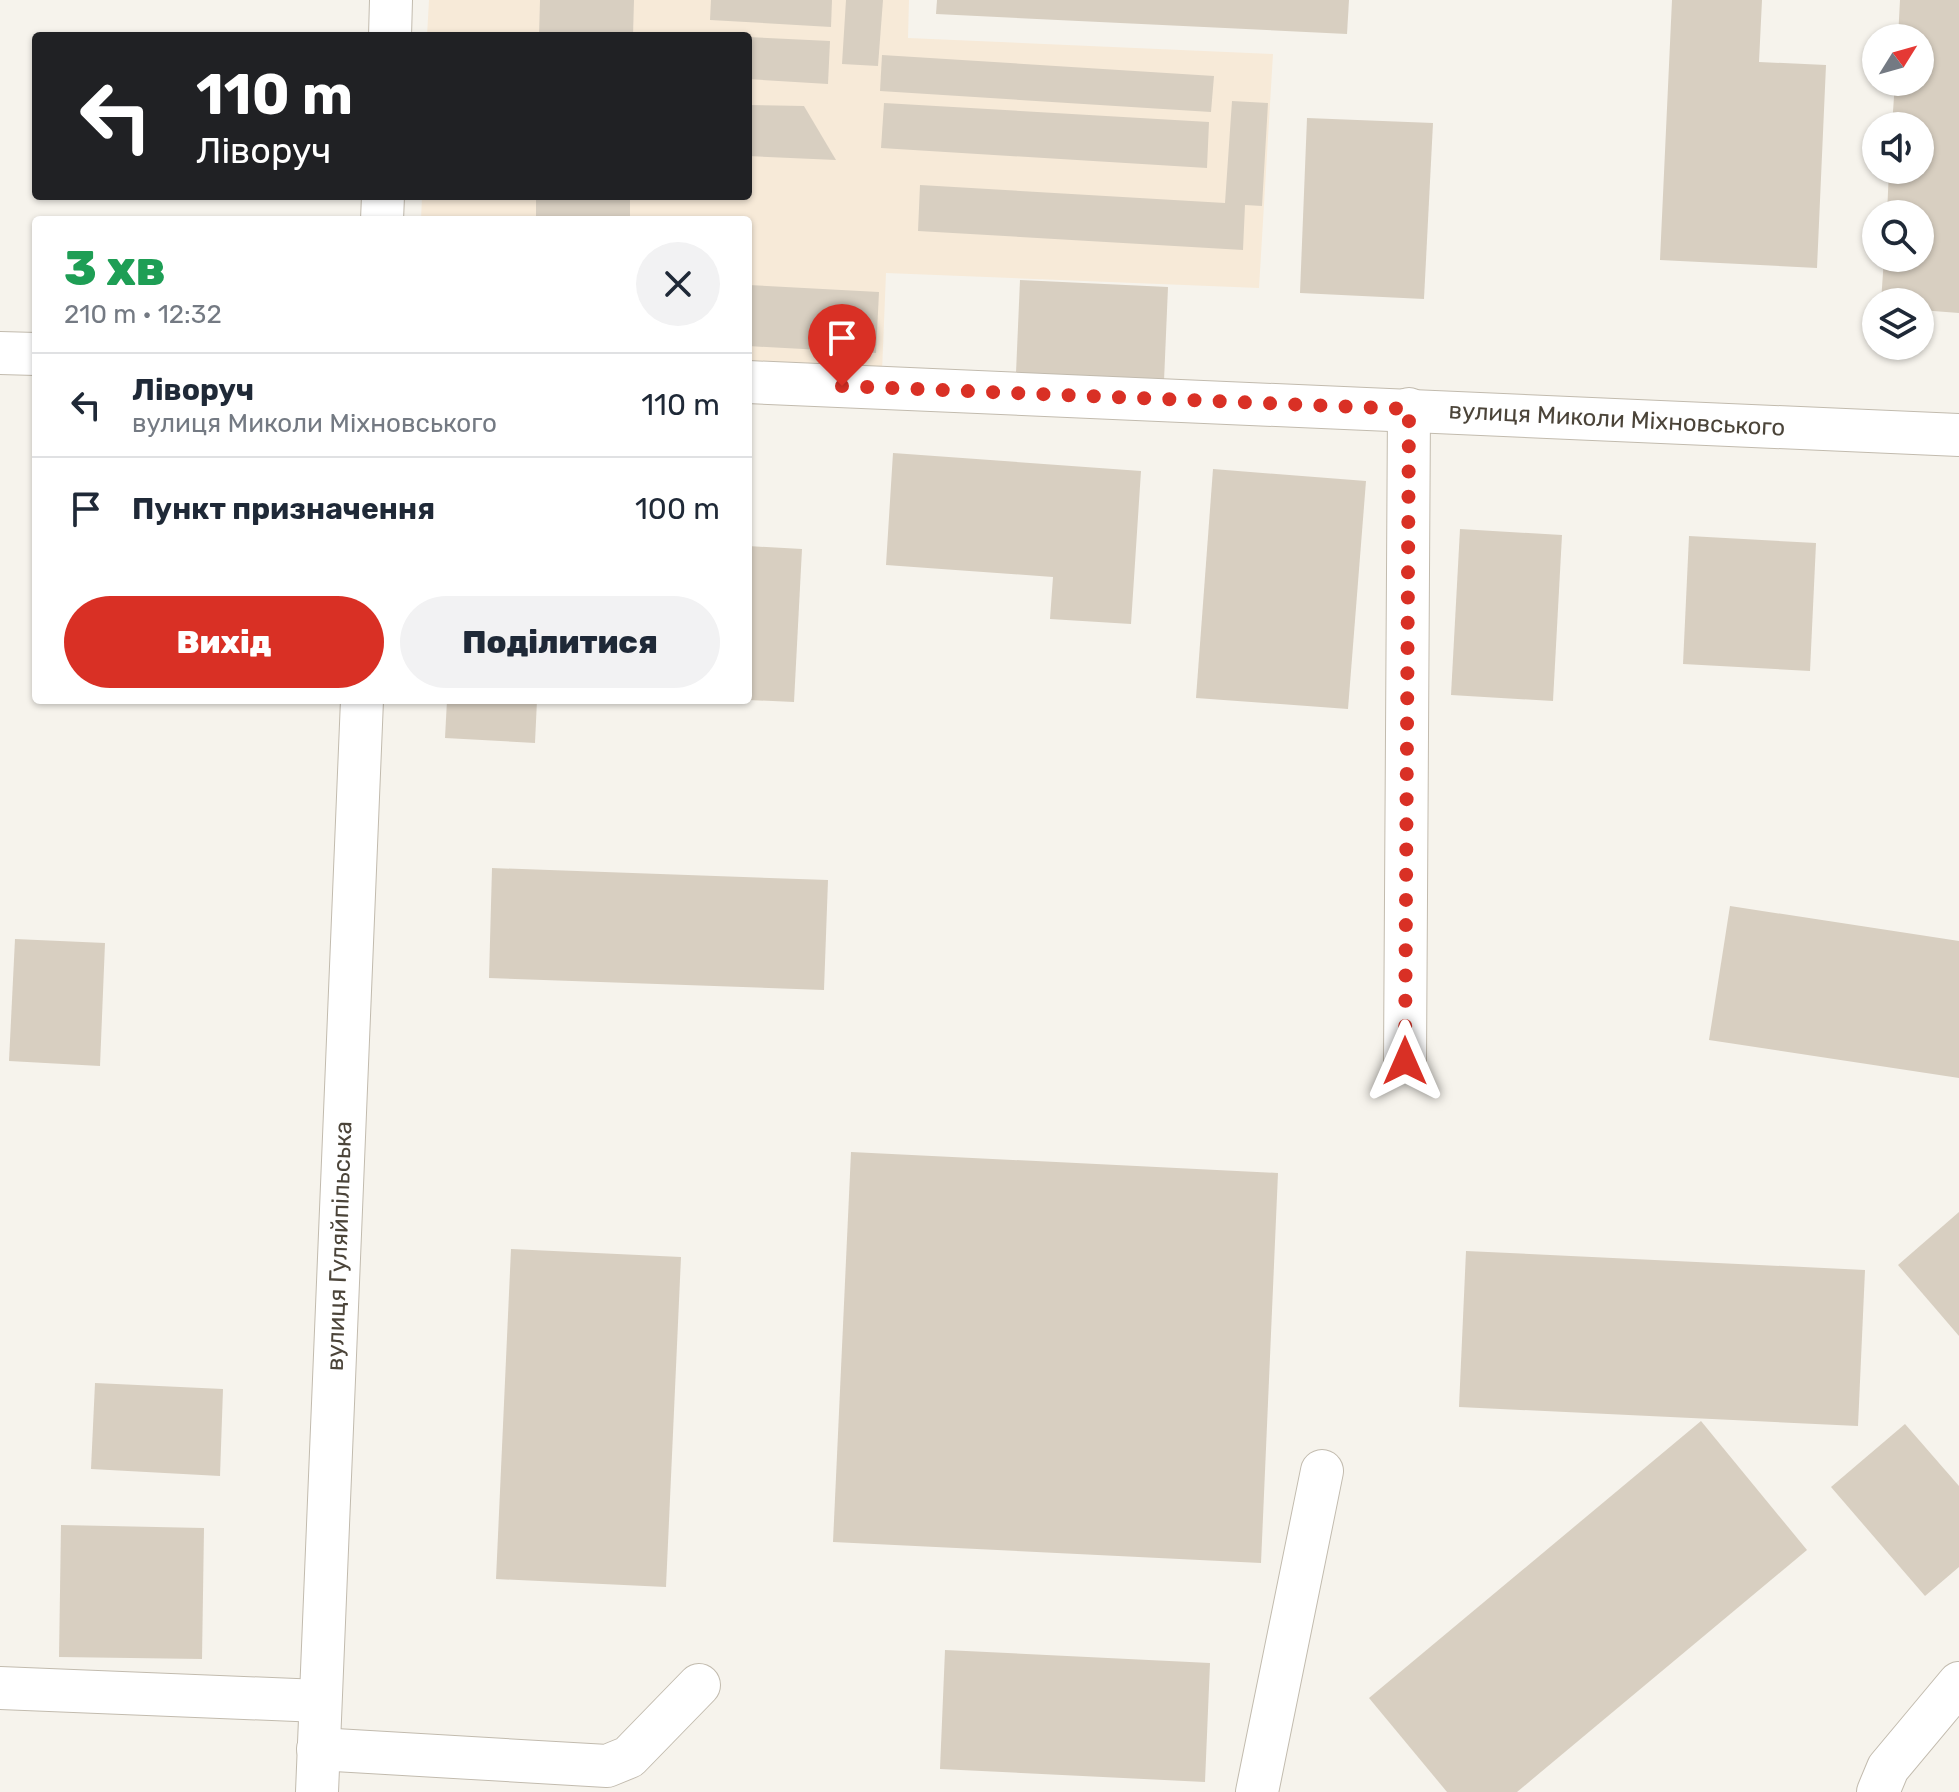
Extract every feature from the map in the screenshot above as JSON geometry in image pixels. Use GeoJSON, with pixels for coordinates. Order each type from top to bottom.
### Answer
{"type":"FeatureCollection","features":[{"type":"Feature","properties":{"kind":"street"},"geometry":{"type":"LineString","coordinates":[[390,32],[391,0]]}},
{"type":"Feature","properties":{"kind":"street"},"geometry":{"type":"LineString","coordinates":[[0,353],[32,354]]}},
{"type":"Feature","properties":{"kind":"street","name":"вулиця Миколи Міхновського"},"geometry":{"type":"LineString","coordinates":[[752,382],[1959,435]]}},
{"type":"Feature","properties":{"kind":"street"},"geometry":{"type":"LineString","coordinates":[[1405,1061],[1409,409]]}},
{"type":"Feature","properties":{"kind":"street","name":"вулиця Гуляйпільська"},"geometry":{"type":"LineString","coordinates":[[317,1792],[362,704]]}},
{"type":"Feature","properties":{"kind":"street"},"geometry":{"type":"LineString","coordinates":[[1257,1792],[1322,1471]]}},
{"type":"Feature","properties":{"kind":"street"},"geometry":{"type":"LineString","coordinates":[[1878,1792],[1888,1768],[1959,1683]]}},
{"type":"Feature","properties":{"kind":"street"},"geometry":{"type":"LineString","coordinates":[[318,1749],[607,1766],[629,1757],[657,1732],[699,1685]]}},
{"type":"Feature","properties":{"kind":"street"},"geometry":{"type":"LineString","coordinates":[[0,1688],[320,1701]]}},
{"type":"Feature","properties":{"kind":"shaded area"},"geometry":{"type":"Polygon","coordinates":[[[429,0],[909,0],[908,38],[1273,54],[1259,288],[886,273],[882,372],[752,365],[752,216],[421,216],[422,200],[752,200],[752,32],[427,32],[429,0]]]}},
{"type":"Feature","properties":{"kind":"building"},"geometry":{"type":"Polygon","coordinates":[[[540,0],[634,0],[633,32],[539,32],[540,0]]]}},
{"type":"Feature","properties":{"kind":"building"},"geometry":{"type":"Polygon","coordinates":[[[711,0],[832,0],[831,27],[710,20],[711,0]]]}},
{"type":"Feature","properties":{"kind":"building"},"geometry":{"type":"Polygon","coordinates":[[[846,0],[883,0],[878,66],[842,64],[846,0]]]}},
{"type":"Feature","properties":{"kind":"building"},"geometry":{"type":"Polygon","coordinates":[[[937,0],[1349,0],[1347,34],[936,14],[937,0]]]}},
{"type":"Feature","properties":{"kind":"building"},"geometry":{"type":"Polygon","coordinates":[[[1672,0],[1762,0],[1759,62],[1826,65],[1817,268],[1660,260],[1672,0]]]}},
{"type":"Feature","properties":{"kind":"building"},"geometry":{"type":"Polygon","coordinates":[[[1900,0],[1959,0],[1959,313],[1934,311],[1934,288],[1882,288],[1883,272],[1934,272],[1934,200],[1888,200],[1888,184],[1934,184],[1934,112],[1893,112],[1894,96],[1934,96],[1934,24],[1899,24],[1900,0]]]}},
{"type":"Feature","properties":{"kind":"building"},"geometry":{"type":"Polygon","coordinates":[[[752,37],[830,41],[828,84],[752,79],[752,37]]]}},
{"type":"Feature","properties":{"kind":"building"},"geometry":{"type":"Polygon","coordinates":[[[882,55],[1214,76],[1211,112],[880,91],[882,55]]]}},
{"type":"Feature","properties":{"kind":"building"},"geometry":{"type":"Polygon","coordinates":[[[1232,101],[1268,103],[1262,206],[1245,205],[1243,250],[918,231],[920,185],[1225,203],[1232,101]]]}},
{"type":"Feature","properties":{"kind":"building"},"geometry":{"type":"Polygon","coordinates":[[[884,103],[1209,122],[1207,168],[881,148],[884,103]]]}},
{"type":"Feature","properties":{"kind":"building"},"geometry":{"type":"Polygon","coordinates":[[[752,105],[804,106],[836,160],[752,156],[752,105]]]}},
{"type":"Feature","properties":{"kind":"building"},"geometry":{"type":"Polygon","coordinates":[[[1307,118],[1433,123],[1424,299],[1300,293],[1307,118]]]}},
{"type":"Feature","properties":{"kind":"building"},"geometry":{"type":"Polygon","coordinates":[[[536,200],[630,200],[630,216],[536,216],[536,200]]]}},
{"type":"Feature","properties":{"kind":"building"},"geometry":{"type":"Polygon","coordinates":[[[1020,280],[1168,287],[1164,381],[1016,373],[1020,280]]]}},
{"type":"Feature","properties":{"kind":"building"},"geometry":{"type":"Polygon","coordinates":[[[752,285],[879,292],[876,353],[752,346],[752,285]]]}},
{"type":"Feature","properties":{"kind":"building"},"geometry":{"type":"Polygon","coordinates":[[[893,453],[1141,471],[1131,624],[1050,619],[1053,577],[886,565],[893,453]]]}},
{"type":"Feature","properties":{"kind":"building"},"geometry":{"type":"Polygon","coordinates":[[[1213,469],[1366,481],[1348,709],[1196,698],[1213,469]]]}},
{"type":"Feature","properties":{"kind":"building"},"geometry":{"type":"Polygon","coordinates":[[[1460,529],[1562,535],[1553,701],[1451,695],[1460,529]]]}},
{"type":"Feature","properties":{"kind":"building"},"geometry":{"type":"Polygon","coordinates":[[[1689,536],[1816,543],[1810,671],[1683,664],[1689,536]]]}},
{"type":"Feature","properties":{"kind":"building"},"geometry":{"type":"Polygon","coordinates":[[[752,546],[802,549],[794,702],[752,700],[752,546]]]}},
{"type":"Feature","properties":{"kind":"building"},"geometry":{"type":"Polygon","coordinates":[[[447,704],[537,704],[535,743],[445,738],[447,704]]]}},
{"type":"Feature","properties":{"kind":"building"},"geometry":{"type":"Polygon","coordinates":[[[492,868],[828,880],[824,990],[489,978],[492,868]]]}},
{"type":"Feature","properties":{"kind":"building"},"geometry":{"type":"Polygon","coordinates":[[[1730,906],[1959,941],[1959,1078],[1709,1040],[1730,906]]]}},
{"type":"Feature","properties":{"kind":"building"},"geometry":{"type":"Polygon","coordinates":[[[15,939],[105,943],[100,1066],[9,1061],[15,939]]]}},
{"type":"Feature","properties":{"kind":"building"},"geometry":{"type":"Polygon","coordinates":[[[851,1152],[1278,1173],[1261,1563],[833,1542],[851,1152]]]}},
{"type":"Feature","properties":{"kind":"building"},"geometry":{"type":"Polygon","coordinates":[[[1959,1212],[1959,1336],[1898,1265],[1959,1212]]]}},
{"type":"Feature","properties":{"kind":"building"},"geometry":{"type":"Polygon","coordinates":[[[511,1249],[681,1257],[666,1587],[496,1579],[511,1249]]]}},
{"type":"Feature","properties":{"kind":"building"},"geometry":{"type":"Polygon","coordinates":[[[1466,1251],[1865,1270],[1858,1426],[1459,1407],[1466,1251]]]}},
{"type":"Feature","properties":{"kind":"building"},"geometry":{"type":"Polygon","coordinates":[[[95,1383],[223,1389],[220,1476],[91,1469],[95,1383]]]}},
{"type":"Feature","properties":{"kind":"building"},"geometry":{"type":"Polygon","coordinates":[[[1701,1421],[1807,1550],[1517,1792],[1447,1792],[1369,1698],[1701,1421]]]}},
{"type":"Feature","properties":{"kind":"building"},"geometry":{"type":"Polygon","coordinates":[[[1905,1424],[1959,1486],[1959,1567],[1925,1596],[1831,1487],[1905,1424]]]}},
{"type":"Feature","properties":{"kind":"building"},"geometry":{"type":"Polygon","coordinates":[[[61,1525],[204,1528],[202,1659],[59,1657],[61,1525]]]}},
{"type":"Feature","properties":{"kind":"building"},"geometry":{"type":"Polygon","coordinates":[[[945,1650],[1210,1663],[1205,1782],[940,1769],[945,1650]]]}},
{"type":"Feature","properties":{"kind":"route"},"geometry":{"type":"LineString","coordinates":[[842,386],[1409,409],[1405,1061]]}}]}
